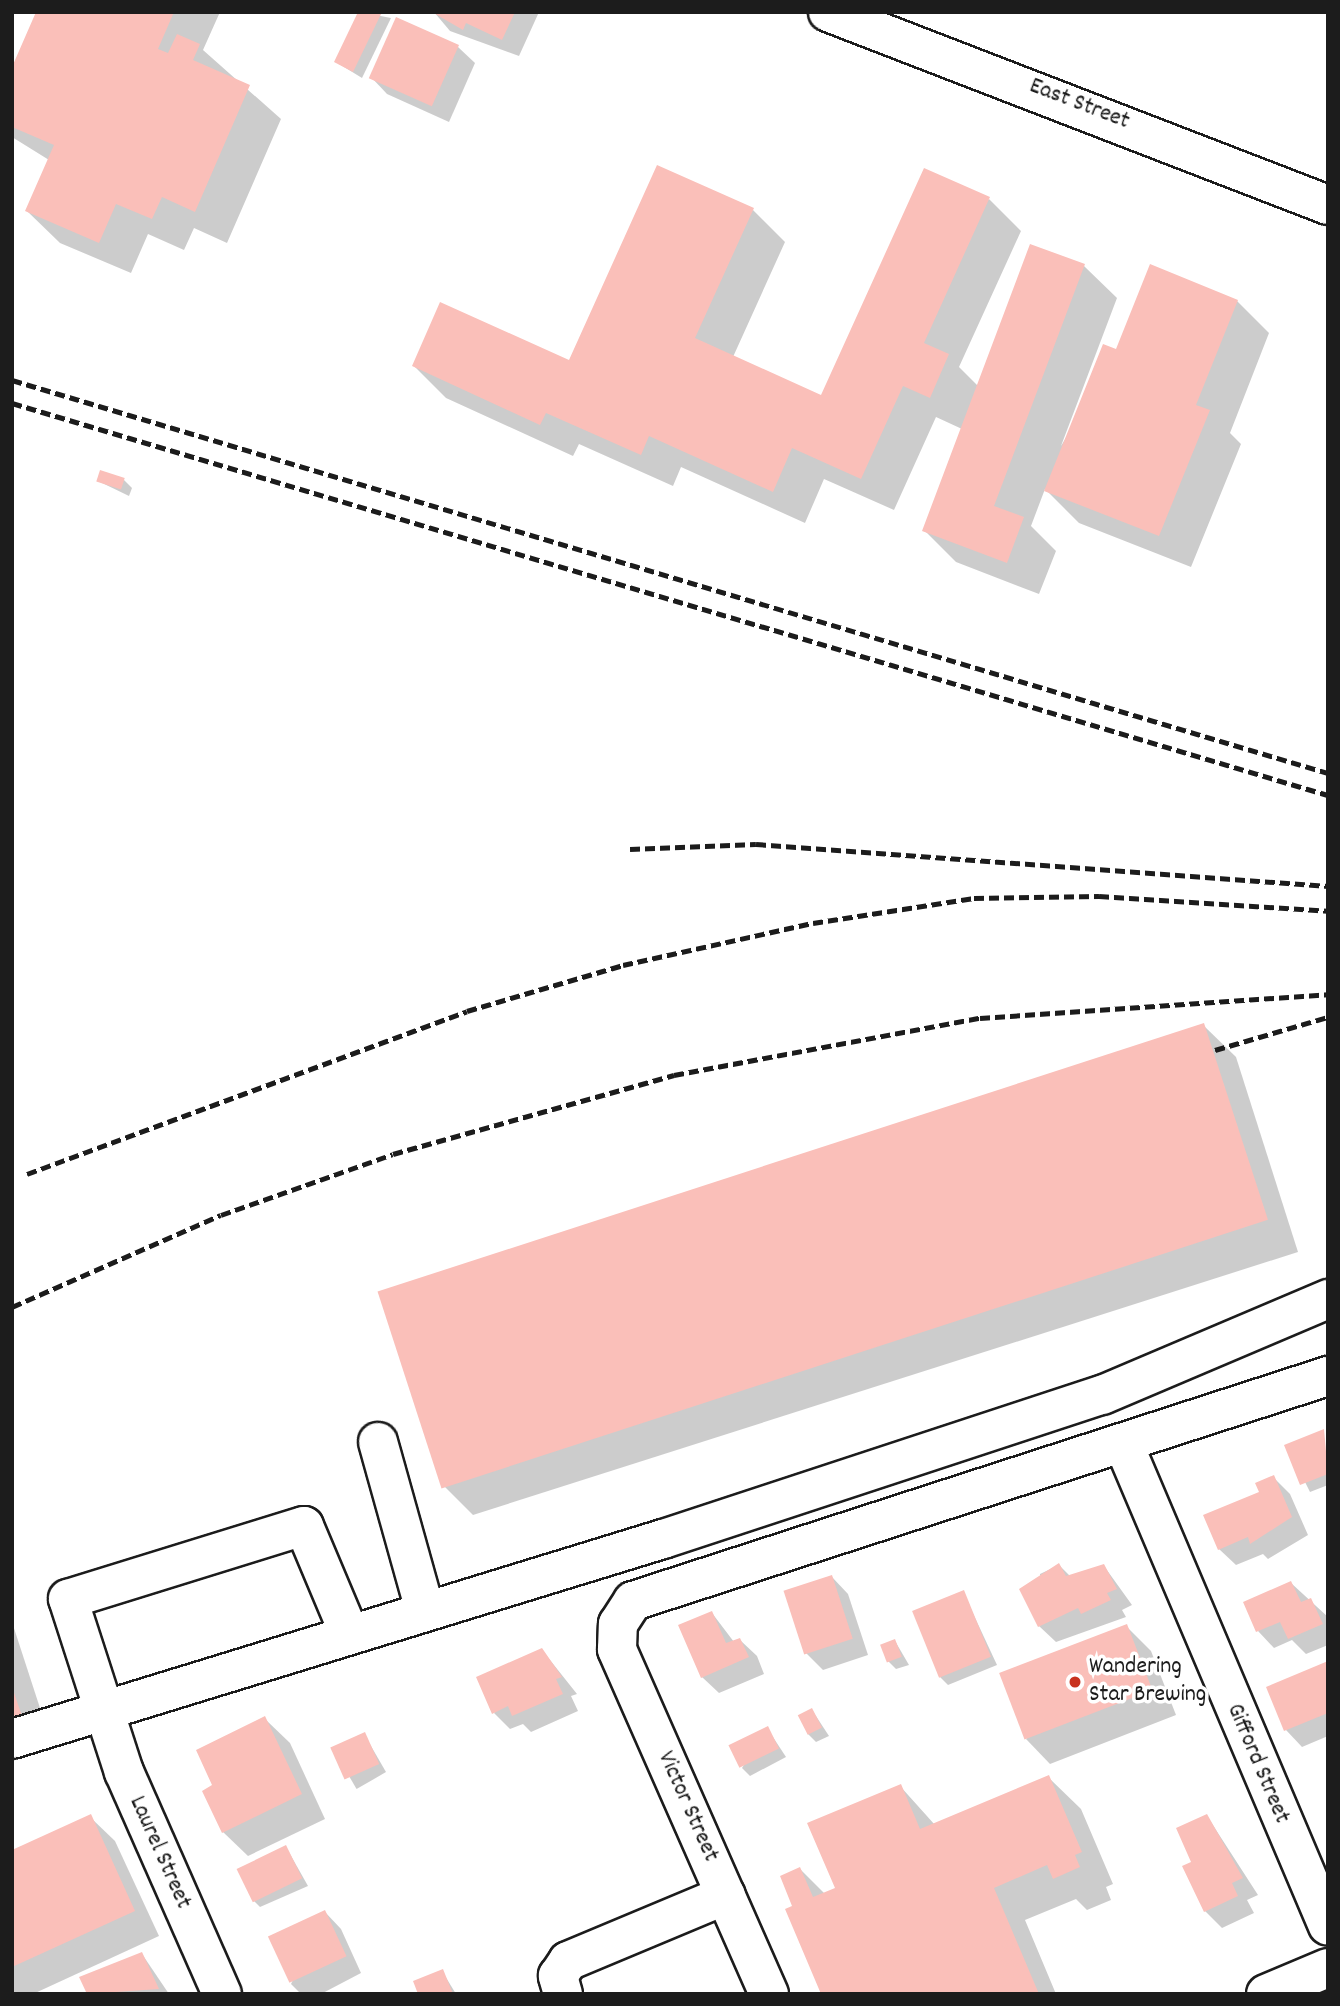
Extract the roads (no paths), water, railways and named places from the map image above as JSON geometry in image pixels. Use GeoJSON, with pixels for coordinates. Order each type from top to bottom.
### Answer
{"type":"FeatureCollection","features":[{"type":"Feature","properties":{"kind":"main road","name":"East Street"},"geometry":{"type":"LineString","coordinates":[[828,12],[1328,205]]}},
{"type":"Feature","properties":{"kind":"main road"},"geometry":{"type":"LineString","coordinates":[[12,1739],[1102,1395],[1328,1299]]}},
{"type":"Feature","properties":{"kind":"main road"},"geometry":{"type":"LineString","coordinates":[[1124,1445],[1328,1376]]}},
{"type":"Feature","properties":{"kind":"main road"},"geometry":{"type":"LineString","coordinates":[[378,1441],[425,1610]]}},
{"type":"Feature","properties":{"kind":"main road","name":"Victor Street"},"geometry":{"type":"LineString","coordinates":[[769,1994],[617,1648],[620,1618],[633,1601],[682,1581],[1124,1445]]}},
{"type":"Feature","properties":{"kind":"main road","name":"Gifford Street"},"geometry":{"type":"LineString","coordinates":[[1124,1445],[1328,1926]]}},
{"type":"Feature","properties":{"kind":"main road","name":"Laurel Street"},"geometry":{"type":"LineString","coordinates":[[222,1994],[100,1711],[68,1599],[304,1526],[349,1633]]}},
{"type":"Feature","properties":{"kind":"main road"},"geometry":{"type":"LineString","coordinates":[[563,1994],[558,1976],[568,1961],[726,1895]]}},
{"type":"Feature","properties":{"kind":"main road"},"geometry":{"type":"LineString","coordinates":[[1266,1994],[1328,1968]]}},
{"type":"Feature","properties":{"kind":"railway"},"geometry":{"type":"LineString","coordinates":[[12,380],[1328,773]]}},
{"type":"Feature","properties":{"kind":"railway"},"geometry":{"type":"LineString","coordinates":[[12,403],[1328,795]]}},
{"type":"Feature","properties":{"kind":"railway"},"geometry":{"type":"LineString","coordinates":[[630,849],[756,844],[1328,886]]}},
{"type":"Feature","properties":{"kind":"railway"},"geometry":{"type":"LineString","coordinates":[[27,1174],[467,1011],[623,965],[813,923],[974,898],[1099,896],[1328,911]]}},
{"type":"Feature","properties":{"kind":"railway"},"geometry":{"type":"LineString","coordinates":[[12,1307],[221,1215],[393,1154],[674,1075],[980,1018],[1328,994]]}},
{"type":"Feature","properties":{"kind":"railway"},"geometry":{"type":"LineString","coordinates":[[1215,1050],[1328,1017]]}},
{"type":"Feature","properties":{"kind":"place","name":"Wandering Star Brewing"},"geometry":{"type":"Point","coordinates":[1075,1682]}}]}
